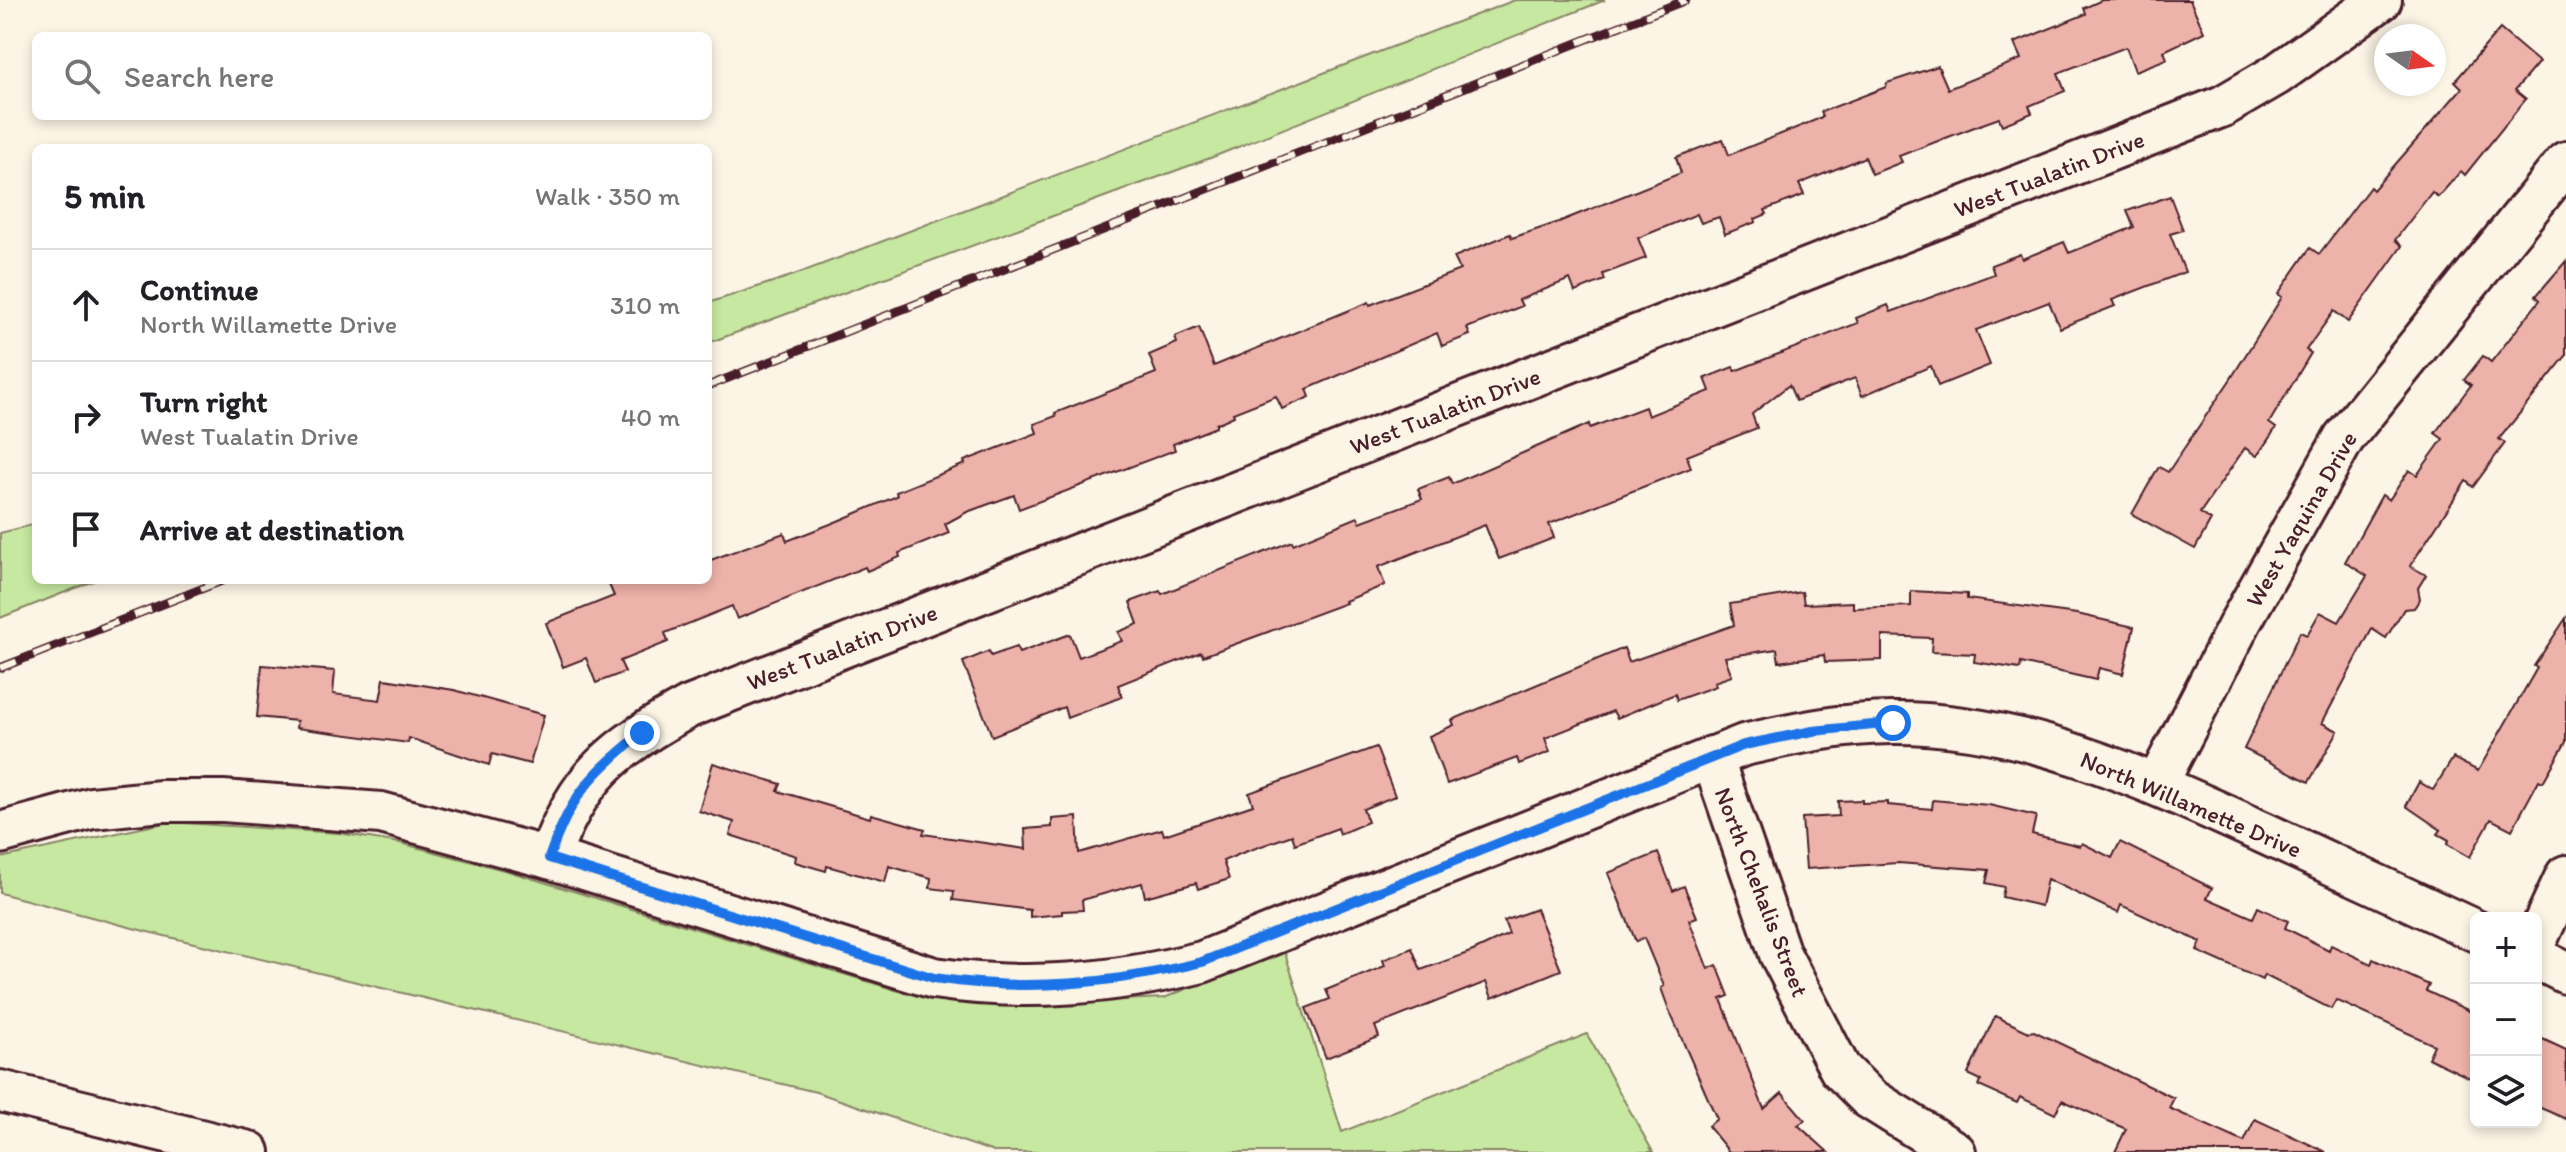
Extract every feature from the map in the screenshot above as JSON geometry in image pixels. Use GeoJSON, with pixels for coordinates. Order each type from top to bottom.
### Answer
{"type":"FeatureCollection","features":[{"type":"Feature","properties":{"kind":"street","name":"West Tualatin Drive"},"geometry":{"type":"LineString","coordinates":[[549,858],[564,814],[592,775],[642,733],[689,707],[2223,106],[2276,75],[2381,0]]}},
{"type":"Feature","properties":{"kind":"street","name":"West Yaquina Drive"},"geometry":{"type":"LineString","coordinates":[[2157,784],[2241,621],[2344,438],[2566,162]]}},
{"type":"Feature","properties":{"kind":"street","name":"North Willamette Drive"},"geometry":{"type":"LineString","coordinates":[[0,833],[92,808],[162,801],[223,801],[381,813],[549,858],[934,978],[988,986],[1098,982],[1202,962],[1744,745],[1813,731],[1893,723],[1972,730],[2075,754],[2157,784],[2470,928]]}},
{"type":"Feature","properties":{"kind":"street","name":"North Chehalis Street"},"geometry":{"type":"LineString","coordinates":[[1712,757],[1780,954],[1840,1069],[1869,1098],[1955,1152]]}},
{"type":"Feature","properties":{"kind":"street"},"geometry":{"type":"LineString","coordinates":[[2542,928],[2566,876]]}},
{"type":"Feature","properties":{"kind":"street"},"geometry":{"type":"LineString","coordinates":[[2542,961],[2566,973]]}},
{"type":"Feature","properties":{"kind":"street"},"geometry":{"type":"LineString","coordinates":[[0,1091],[249,1152]]}},
{"type":"Feature","properties":{"kind":"green space"},"geometry":{"type":"Polygon","coordinates":[[[1515,0],[1605,0],[1213,157],[712,342],[712,302],[794,275],[1515,0]]]}},
{"type":"Feature","properties":{"kind":"green space"},"geometry":{"type":"Polygon","coordinates":[[[32,525],[32,584],[86,584],[0,618],[0,533],[32,525]]]}},
{"type":"Feature","properties":{"kind":"green space"},"geometry":{"type":"Polygon","coordinates":[[[169,822],[339,833],[400,843],[508,871],[899,991],[970,1003],[1012,1005],[1164,998],[1284,950],[1342,1132],[1587,1034],[1653,1152],[994,1152],[816,1092],[148,932],[0,893],[0,858],[169,822]]]}},
{"type":"Feature","properties":{"kind":"building"},"geometry":{"type":"Polygon","coordinates":[[[2102,0],[2190,0],[2204,32],[2164,51],[2167,59],[2135,71],[2126,47],[2058,73],[2065,91],[2029,106],[2032,113],[2002,125],[1999,118],[1977,126],[1899,156],[1902,162],[1872,174],[1865,157],[1799,184],[1804,195],[1765,210],[1767,214],[1755,219],[1756,222],[1725,234],[1719,217],[1701,223],[1697,214],[1638,238],[1646,258],[1603,274],[1605,280],[1575,292],[1570,279],[1519,300],[1522,306],[1467,328],[1470,335],[1442,346],[1437,333],[1307,389],[1310,397],[1282,409],[1276,396],[1233,413],[1234,416],[1216,424],[1216,427],[1173,444],[1175,450],[1019,509],[1014,495],[967,512],[945,524],[949,533],[899,553],[900,557],[867,571],[865,567],[737,619],[732,606],[665,633],[668,642],[620,661],[625,672],[596,683],[586,658],[563,667],[546,623],[614,596],[609,584],[712,584],[712,560],[784,533],[787,541],[833,523],[897,496],[896,492],[965,464],[964,461],[1037,433],[1034,424],[1056,416],[1055,413],[1156,373],[1149,355],[1177,343],[1175,337],[1199,327],[1214,366],[1369,302],[1370,305],[1460,270],[1454,257],[1510,234],[1512,238],[1556,223],[1681,173],[1676,157],[1723,139],[1729,155],[1823,117],[1821,112],[1886,87],[1887,83],[1938,66],[1948,89],[2021,59],[2014,43],[2086,14],[2084,8],[2102,0]]]}},
{"type":"Feature","properties":{"kind":"building"},"geometry":{"type":"Polygon","coordinates":[[[2500,29],[2539,62],[2515,90],[2526,99],[2465,175],[2461,171],[2438,197],[2432,192],[2395,240],[2402,246],[2348,322],[2334,311],[2306,350],[2311,353],[2269,423],[2276,428],[2257,456],[2245,448],[2200,513],[2211,520],[2195,549],[2132,514],[2159,467],[2168,472],[2230,380],[2282,297],[2278,294],[2310,248],[2319,254],[2370,187],[2373,190],[2462,88],[2455,81],[2500,29]]]}},
{"type":"Feature","properties":{"kind":"building"},"geometry":{"type":"Polygon","coordinates":[[[2170,196],[2183,230],[2170,234],[2185,272],[2112,300],[2115,306],[2060,328],[2049,302],[1976,330],[1990,365],[1938,386],[1931,366],[1862,396],[1855,378],[1796,401],[1789,385],[1752,414],[1757,428],[1687,456],[1691,468],[1549,524],[1554,538],[1499,559],[1485,525],[1378,567],[1385,585],[1346,603],[1203,656],[1201,652],[1118,685],[1122,697],[1067,718],[1064,707],[992,736],[963,662],[989,651],[991,656],[1016,647],[1019,653],[1070,634],[1079,657],[1122,641],[1118,632],[1138,624],[1130,602],[1160,591],[1162,594],[1358,517],[1360,522],[1422,499],[1418,489],[1449,477],[1452,484],[1589,424],[1590,428],[1645,407],[1648,416],[1710,391],[1705,378],[1733,367],[1735,371],[1858,323],[1856,318],[1888,305],[1891,312],[1994,274],[1991,265],[2020,254],[2022,259],[2064,242],[2069,253],[2134,227],[2127,211],[2170,196]]]}},
{"type":"Feature","properties":{"kind":"building"},"geometry":{"type":"Polygon","coordinates":[[[2566,261],[2566,356],[2499,439],[2505,443],[2473,487],[2466,481],[2410,566],[2426,575],[2418,588],[2420,599],[2414,608],[2404,609],[2386,638],[2372,629],[2322,723],[2338,731],[2309,782],[2244,749],[2300,632],[2307,635],[2320,612],[2339,622],[2367,576],[2345,562],[2382,495],[2389,500],[2409,470],[2417,475],[2443,439],[2435,433],[2471,385],[2464,380],[2483,356],[2491,362],[2540,300],[2536,296],[2566,261]]]}},
{"type":"Feature","properties":{"kind":"building"},"geometry":{"type":"Polygon","coordinates":[[[1911,591],[1967,594],[1967,599],[2077,614],[2134,627],[2123,674],[2099,668],[2096,680],[2021,663],[2020,669],[1974,662],[1975,654],[1931,652],[1932,638],[1882,636],[1882,660],[1825,662],[1824,655],[1779,662],[1777,649],[1725,657],[1732,676],[1714,682],[1716,686],[1677,700],[1675,694],[1617,718],[1613,711],[1545,738],[1550,752],[1519,764],[1517,758],[1447,784],[1429,736],[1454,725],[1452,720],[1624,648],[1629,662],[1734,625],[1730,604],[1802,592],[1804,604],[1853,602],[1853,608],[1911,606],[1911,591]]]}},
{"type":"Feature","properties":{"kind":"building"},"geometry":{"type":"Polygon","coordinates":[[[2566,618],[2566,742],[2543,782],[2539,780],[2512,830],[2491,819],[2470,857],[2447,844],[2449,840],[2438,834],[2441,830],[2406,806],[2419,782],[2433,790],[2453,758],[2478,771],[2537,668],[2534,666],[2566,618]]]}},
{"type":"Feature","properties":{"kind":"building"},"geometry":{"type":"Polygon","coordinates":[[[262,665],[335,671],[333,694],[380,700],[384,679],[454,690],[544,715],[530,764],[492,754],[489,765],[409,738],[408,743],[296,728],[297,721],[257,717],[262,665]]]}},
{"type":"Feature","properties":{"kind":"building"},"geometry":{"type":"Polygon","coordinates":[[[1376,747],[1395,796],[1363,809],[1368,822],[1340,834],[1338,828],[1295,844],[1292,835],[1242,853],[1223,861],[1229,879],[1198,889],[1196,883],[1145,897],[1142,883],[1082,900],[1083,910],[1062,911],[1062,914],[1030,917],[1030,910],[953,900],[954,891],[930,888],[931,878],[889,866],[885,882],[827,866],[826,871],[795,862],[796,856],[730,835],[734,822],[699,811],[713,763],[781,784],[778,791],[870,818],[871,814],[925,829],[923,834],[1026,849],[1025,829],[1052,827],[1052,819],[1077,817],[1079,853],[1162,829],[1164,835],[1253,805],[1249,793],[1376,747]]]}},
{"type":"Feature","properties":{"kind":"building"},"geometry":{"type":"Polygon","coordinates":[[[1933,800],[1989,805],[2036,816],[2032,834],[2080,846],[2082,843],[2112,858],[2120,842],[2212,888],[2207,898],[2253,918],[2258,907],[2288,921],[2285,928],[2329,950],[2331,945],[2371,964],[2373,959],[2429,985],[2426,991],[2470,1011],[2470,1078],[2428,1058],[2434,1045],[2336,1000],[2331,1009],[2264,975],[2262,980],[2197,951],[2201,942],[2121,905],[2118,913],[2047,879],[2041,906],[2002,897],[2004,887],[1986,883],[1989,870],[1898,863],[1806,869],[1802,818],[1839,816],[1838,801],[1888,802],[1888,805],[1932,809],[1933,800]]]}},
{"type":"Feature","properties":{"kind":"building"},"geometry":{"type":"Polygon","coordinates":[[[1658,853],[1673,891],[1684,886],[1697,917],[1689,920],[1708,969],[1717,965],[1729,996],[1721,999],[1764,1109],[1782,1093],[1805,1120],[1798,1125],[1828,1152],[1729,1152],[1708,1126],[1717,1119],[1669,1010],[1661,988],[1664,986],[1644,938],[1636,942],[1608,873],[1658,853]]]}},
{"type":"Feature","properties":{"kind":"building"},"geometry":{"type":"Polygon","coordinates":[[[1536,909],[1561,970],[1492,998],[1486,982],[1375,1026],[1379,1037],[1326,1058],[1306,1008],[1330,999],[1326,990],[1385,966],[1383,960],[1412,948],[1421,970],[1473,951],[1509,934],[1504,921],[1536,909]]]}},
{"type":"Feature","properties":{"kind":"building"},"geometry":{"type":"Polygon","coordinates":[[[1995,1016],[2029,1032],[2034,1031],[2174,1098],[2169,1108],[2244,1142],[2255,1119],[2326,1152],[2115,1152],[2126,1129],[2062,1100],[2055,1114],[2020,1097],[2017,1103],[1979,1086],[1981,1080],[1968,1074],[1995,1016]]]}},
{"type":"Feature","properties":{"kind":"building"},"geometry":{"type":"Polygon","coordinates":[[[2542,1039],[2566,1050],[2566,1119],[2542,1109],[2542,1039]]]}},
{"type":"Feature","properties":{"kind":"railway"},"geometry":{"type":"LineString","coordinates":[[712,384],[1686,0]]}},
{"type":"Feature","properties":{"kind":"railway"},"geometry":{"type":"LineString","coordinates":[[0,668],[214,584]]}},
{"type":"Feature","properties":{"kind":"route"},"geometry":{"type":"LineString","coordinates":[[642,733],[592,775],[564,814],[549,858],[934,978],[988,986],[1044,986],[1148,975],[1202,962],[1744,745],[1813,731],[1893,723]]}}]}
